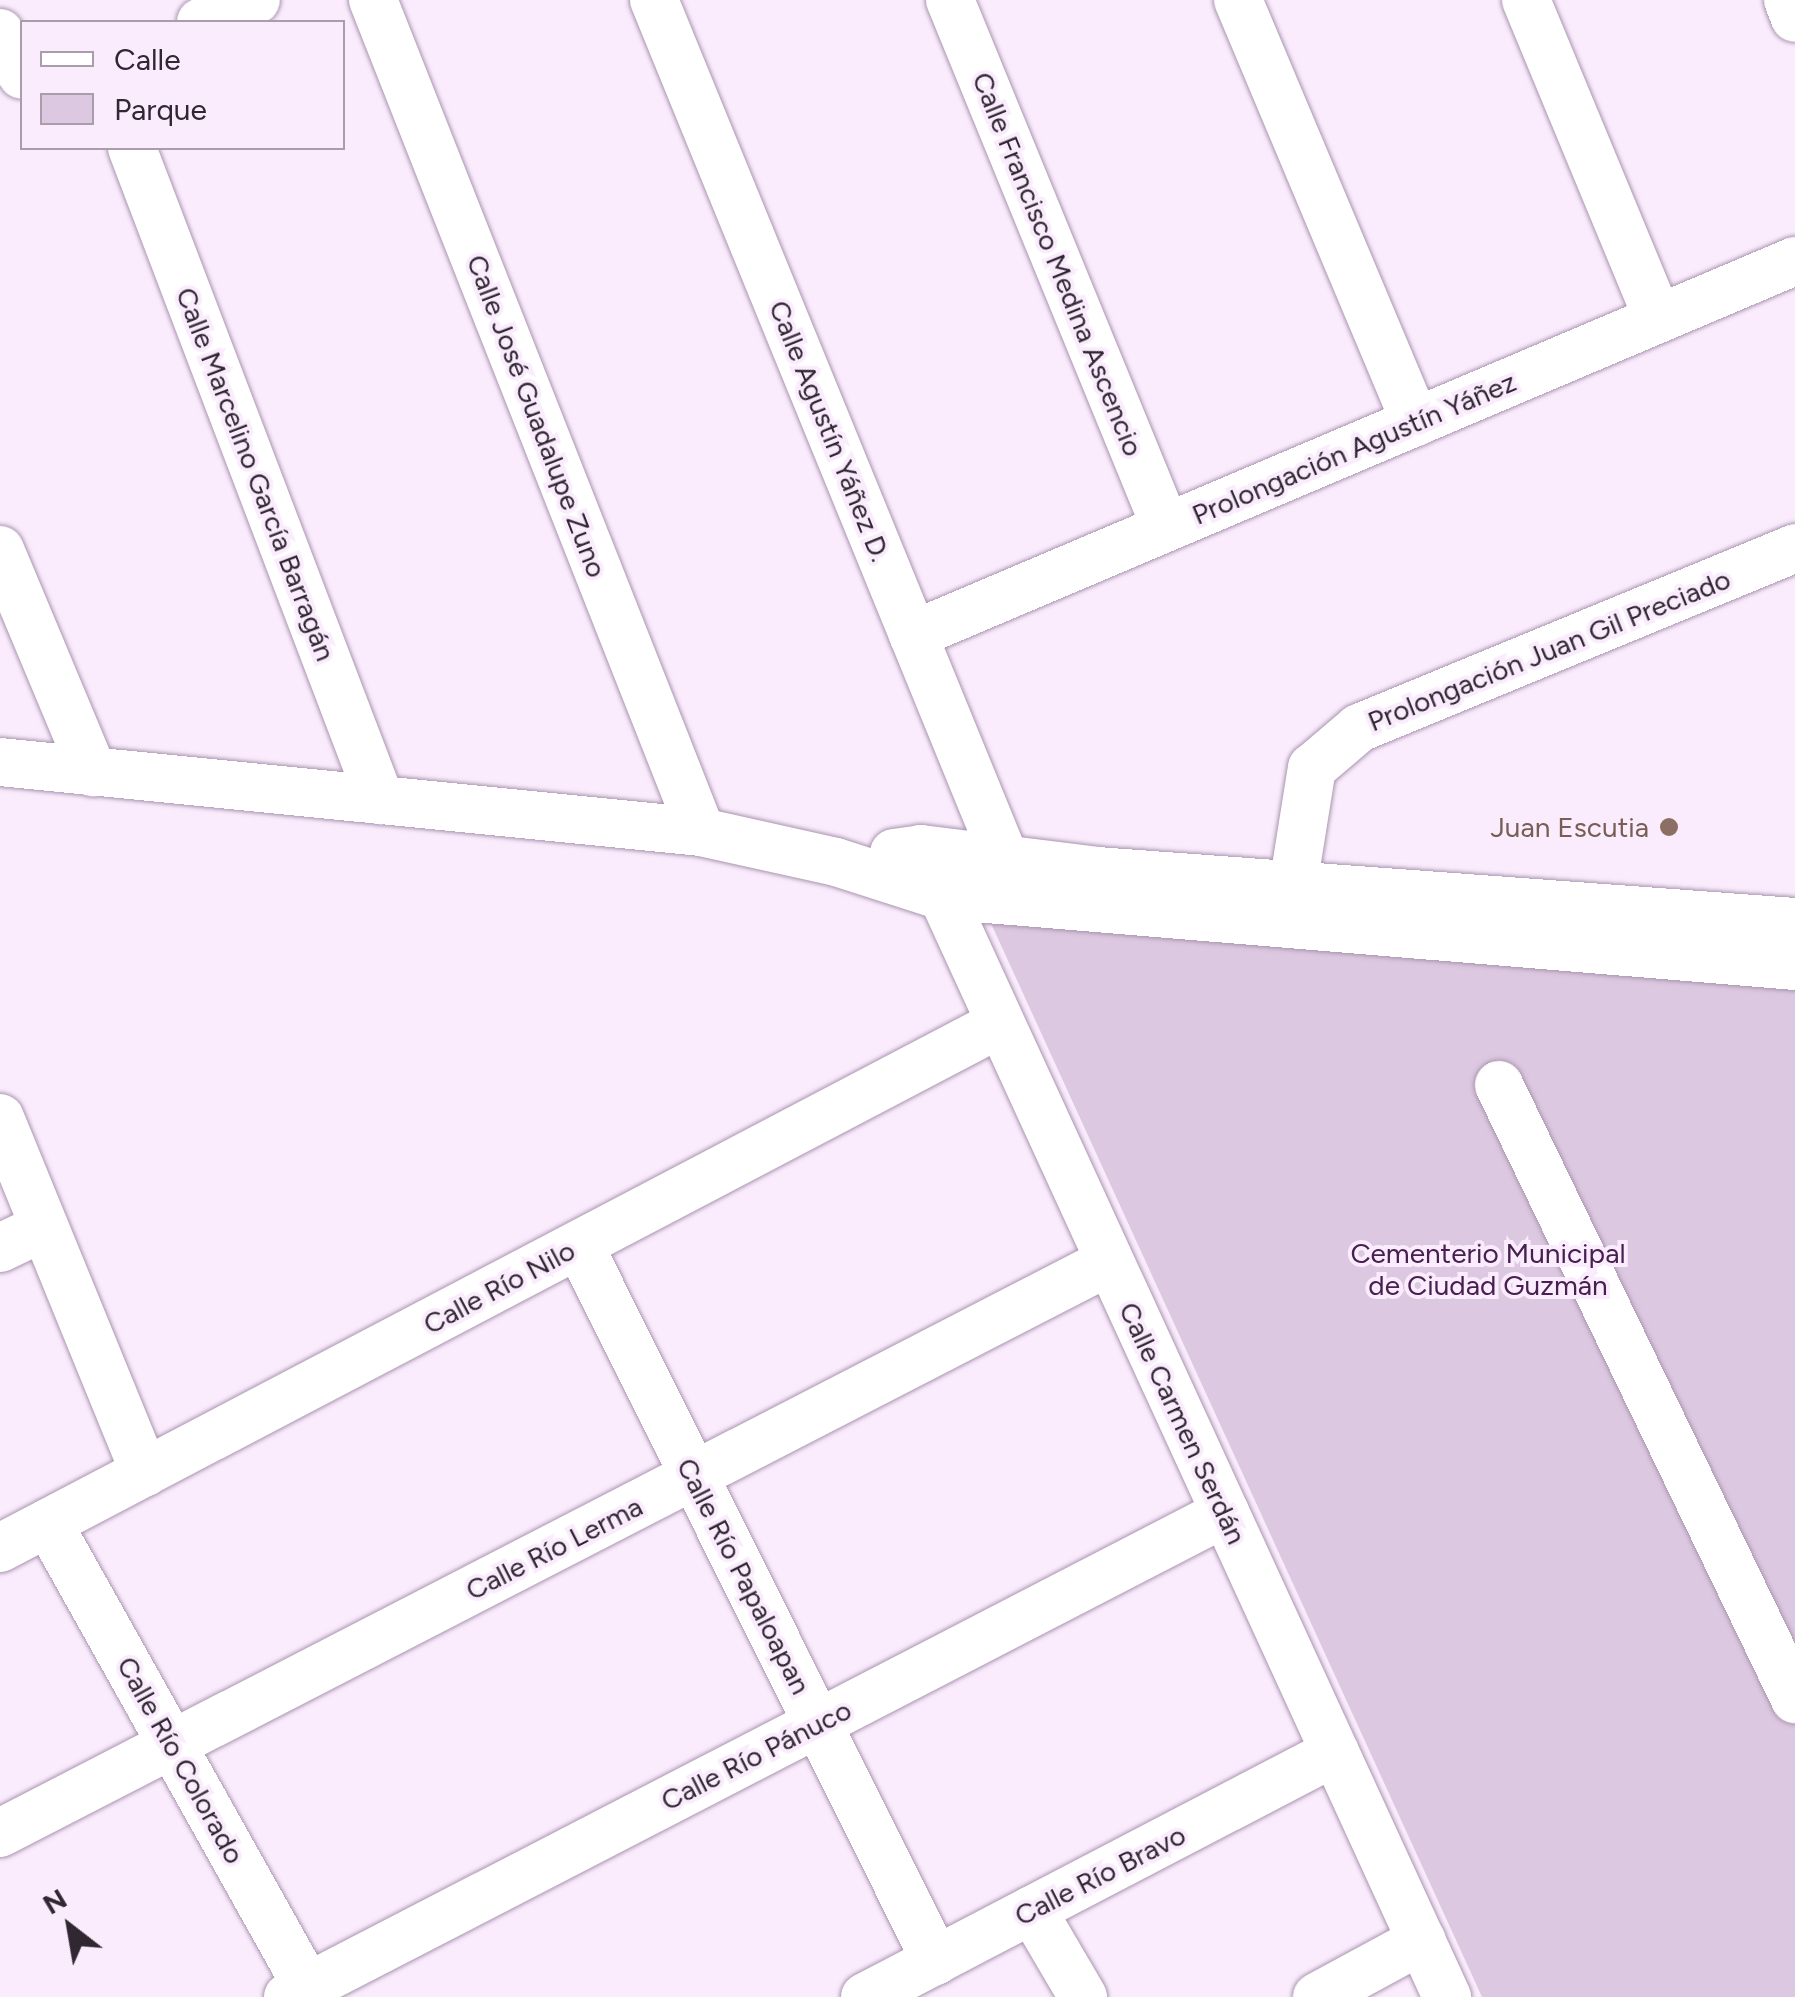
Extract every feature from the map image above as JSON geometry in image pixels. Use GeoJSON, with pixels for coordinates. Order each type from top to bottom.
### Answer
{"type":"FeatureCollection","features":[{"type":"Feature","properties":{"kind":"street"},"geometry":{"type":"LineString","coordinates":[[205,20],[256,0]]}},
{"type":"Feature","properties":{"kind":"street","name":"Calle José Guadalupe Zuno"},"geometry":{"type":"LineString","coordinates":[[374,0],[701,832]]}},
{"type":"Feature","properties":{"kind":"street","name":"Calle Agustín Yáñez D."},"geometry":{"type":"LineString","coordinates":[[654,0],[1006,862]]}},
{"type":"Feature","properties":{"kind":"street","name":"Calle Francisco Medina Ascencio"},"geometry":{"type":"LineString","coordinates":[[950,0],[1166,528]]}},
{"type":"Feature","properties":{"kind":"street"},"geometry":{"type":"LineString","coordinates":[[1238,0],[1415,422]]}},
{"type":"Feature","properties":{"kind":"street"},"geometry":{"type":"LineString","coordinates":[[1526,0],[1658,319]]}},
{"type":"Feature","properties":{"kind":"street"},"geometry":{"type":"LineString","coordinates":[[1788,0],[1795,18]]}},
{"type":"Feature","properties":{"kind":"street"},"geometry":{"type":"LineString","coordinates":[[0,32],[20,72]]}},
{"type":"Feature","properties":{"kind":"street","name":"Calle Marcelino García Barragán"},"geometry":{"type":"LineString","coordinates":[[133,150],[380,800]]}},
{"type":"Feature","properties":{"kind":"street","name":"Prolongación Agustín Yáñez"},"geometry":{"type":"LineString","coordinates":[[913,635],[1795,261]]}},
{"type":"Feature","properties":{"kind":"street","name":"Prolongación Juan Gil Preciado"},"geometry":{"type":"LineString","coordinates":[[1293,886],[1312,768],[1359,728],[1795,548]]}},
{"type":"Feature","properties":{"kind":"street"},"geometry":{"type":"LineString","coordinates":[[0,550],[94,772]]}},
{"type":"Feature","properties":{"kind":"street"},"geometry":{"type":"LineString","coordinates":[[0,762],[701,832],[836,862],[939,895],[1795,966]]}},
{"type":"Feature","properties":{"kind":"street"},"geometry":{"type":"LineString","coordinates":[[836,862],[921,849],[1006,862],[1293,886],[1795,922]]}},
{"type":"Feature","properties":{"kind":"street","name":"Calle Carmen Serdán"},"geometry":{"type":"LineString","coordinates":[[921,849],[1447,1997]]}},
{"type":"Feature","properties":{"kind":"street","name":"Calle Río Nilo"},"geometry":{"type":"LineString","coordinates":[[0,1548],[999,1024]]}},
{"type":"Feature","properties":{"kind":"street"},"geometry":{"type":"LineString","coordinates":[[1499,1085],[1795,1699]]}},
{"type":"Feature","properties":{"kind":"street"},"geometry":{"type":"LineString","coordinates":[[0,1118],[144,1473]]}},
{"type":"Feature","properties":{"kind":"street"},"geometry":{"type":"LineString","coordinates":[[0,1248],[44,1226]]}},
{"type":"Feature","properties":{"kind":"street","name":"Calle Río Papaloapan"},"geometry":{"type":"LineString","coordinates":[[579,1245],[936,1960]]}},
{"type":"Feature","properties":{"kind":"street","name":"Calle Río Lerma"},"geometry":{"type":"LineString","coordinates":[[0,1834],[1108,1262]]}},
{"type":"Feature","properties":{"kind":"street","name":"Calle Río Pánuco"},"geometry":{"type":"LineString","coordinates":[[303,1994],[1225,1513]]}},
{"type":"Feature","properties":{"kind":"street","name":"Calle Río Colorado"},"geometry":{"type":"LineString","coordinates":[[48,1523],[172,1745],[303,1994]]}},
{"type":"Feature","properties":{"kind":"street","name":"Calle Río Bravo"},"geometry":{"type":"LineString","coordinates":[[865,1997],[1335,1752]]}},
{"type":"Feature","properties":{"kind":"street"},"geometry":{"type":"LineString","coordinates":[[1032,1910],[1084,1997]]}},
{"type":"Feature","properties":{"kind":"street"},"geometry":{"type":"LineString","coordinates":[[1317,1997],[1422,1940]]}},
{"type":"Feature","properties":{"kind":"green space","name":"Cementerio Municipal de Ciudad Guzmán"},"geometry":{"type":"Polygon","coordinates":[[[989,919],[1795,986],[1795,1997],[1482,1997],[989,919]]]}},
{"type":"Feature","properties":{"kind":"place","name":"Juan Escutia"},"geometry":{"type":"Point","coordinates":[1669,827]}}]}
